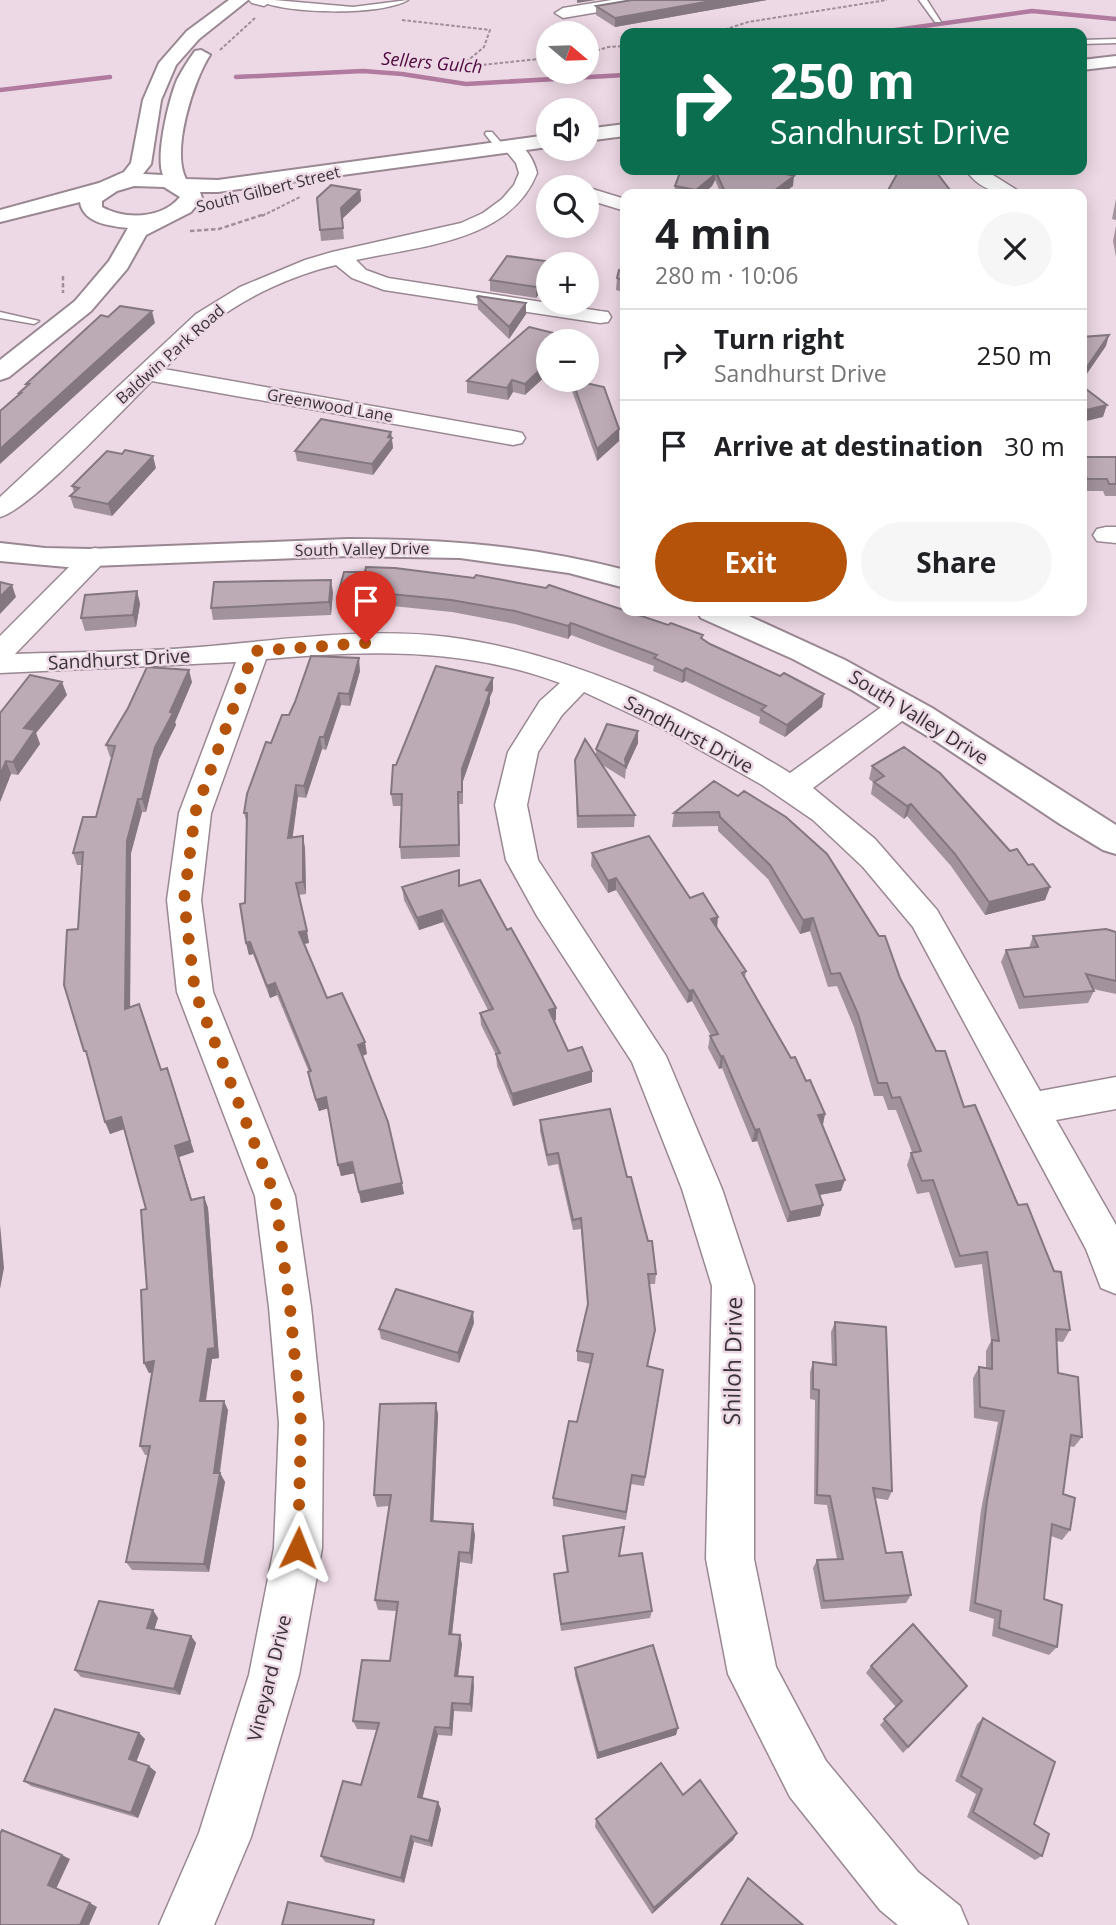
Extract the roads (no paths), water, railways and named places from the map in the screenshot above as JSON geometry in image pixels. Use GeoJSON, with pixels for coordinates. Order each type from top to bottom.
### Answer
{"type":"FeatureCollection","features":[{"type":"Feature","properties":{"kind":"main road"},"geometry":{"type":"LineString","coordinates":[[99,223],[90,207],[91,200],[131,176],[141,164],[152,100],[168,63],[193,35],[240,0]]}},
{"type":"Feature","properties":{"kind":"main road"},"geometry":{"type":"LineString","coordinates":[[0,372],[83,306],[119,264],[136,231],[169,215],[191,198],[189,191],[180,184],[171,170],[180,99],[190,72],[217,36],[269,1]]}},
{"type":"Feature","properties":{"kind":"main road"},"geometry":{"type":"LineString","coordinates":[[1087,64],[1116,61]]}},
{"type":"Feature","properties":{"kind":"main road"},"geometry":{"type":"LineString","coordinates":[[599,133],[620,131]]}},
{"type":"Feature","properties":{"kind":"main road","name":"South Gilbert Street"},"geometry":{"type":"LineString","coordinates":[[169,215],[257,189],[361,168],[497,144],[536,142]]}},
{"type":"Feature","properties":{"kind":"main road","name":"South Gilbert Street"},"geometry":{"type":"LineString","coordinates":[[0,216],[41,207],[113,185],[152,179],[218,186],[361,168]]}},
{"type":"Feature","properties":{"kind":"main road"},"geometry":{"type":"LineString","coordinates":[[0,223],[63,214],[99,223],[169,215]]}},
{"type":"Feature","properties":{"kind":"main road"},"geometry":{"type":"LineString","coordinates":[[0,346],[34,321],[63,287],[75,287],[91,264]]}},
{"type":"Feature","properties":{"kind":"main road"},"geometry":{"type":"LineString","coordinates":[[0,358],[34,332],[34,321]]}},
{"type":"Feature","properties":{"kind":"main road","name":"South Valley Drive"},"geometry":{"type":"LineString","coordinates":[[0,534],[95,556]]}},
{"type":"Feature","properties":{"kind":"main road","name":"South Valley Drive"},"geometry":{"type":"LineString","coordinates":[[0,552],[64,558],[373,547],[454,548],[525,556],[620,578]]}},
{"type":"Feature","properties":{"kind":"main road","name":"South Valley Drive"},"geometry":{"type":"LineString","coordinates":[[724,616],[795,646],[904,705],[1048,801],[1116,841]]}},
{"type":"Feature","properties":{"kind":"street"},"geometry":{"type":"LineString","coordinates":[[257,0],[269,1]]}},
{"type":"Feature","properties":{"kind":"street"},"geometry":{"type":"LineString","coordinates":[[563,13],[639,0]]}},
{"type":"Feature","properties":{"kind":"street"},"geometry":{"type":"LineString","coordinates":[[497,144],[520,187],[536,188]]}},
{"type":"Feature","properties":{"kind":"street"},"geometry":{"type":"LineString","coordinates":[[980,175],[1003,189]]}},
{"type":"Feature","properties":{"kind":"street","name":"Baldwin Park Road"},"geometry":{"type":"LineString","coordinates":[[0,509],[27,488],[204,319],[247,291],[290,272],[410,232],[480,223],[511,202],[520,187]]}},
{"type":"Feature","properties":{"kind":"street"},"geometry":{"type":"LineString","coordinates":[[599,197],[620,203]]}},
{"type":"Feature","properties":{"kind":"street"},"geometry":{"type":"LineString","coordinates":[[339,256],[359,274],[384,284],[600,317]]}},
{"type":"Feature","properties":{"kind":"street","name":"Greenwood Lane"},"geometry":{"type":"LineString","coordinates":[[147,373],[513,438]]}},
{"type":"Feature","properties":{"kind":"street"},"geometry":{"type":"LineString","coordinates":[[0,653],[95,556]]}},
{"type":"Feature","properties":{"kind":"street","name":"Sandhurst Drive"},"geometry":{"type":"LineString","coordinates":[[0,664],[387,643],[434,646],[478,651],[526,661],[580,679],[669,720],[790,789],[849,834],[888,872],[925,919],[1105,1244],[1116,1275]]}},
{"type":"Feature","properties":{"kind":"street","name":"Vineyard Drive"},"geometry":{"type":"LineString","coordinates":[[186,1925],[225,1837],[270,1687],[298,1548],[301,1423],[290,1307],[275,1196],[195,992],[184,900],[195,813],[254,651]]}},
{"type":"Feature","properties":{"kind":"street","name":"Shiloh Drive"},"geometry":{"type":"LineString","coordinates":[[580,679],[551,708],[523,752],[511,805],[522,860],[549,907],[648,1056],[702,1189],[733,1286],[730,1559],[753,1674],[808,1779],[899,1891],[941,1925]]}},
{"type":"Feature","properties":{"kind":"street"},"geometry":{"type":"LineString","coordinates":[[790,789],[904,705]]}},
{"type":"Feature","properties":{"kind":"street"},"geometry":{"type":"LineString","coordinates":[[1028,1109],[1116,1093]]}},
{"type":"Feature","properties":{"kind":"lane"},"geometry":{"type":"LineString","coordinates":[[360,0],[370,0]]}},
{"type":"Feature","properties":{"kind":"lane"},"geometry":{"type":"LineString","coordinates":[[269,1],[347,9],[379,9],[404,0]]}},
{"type":"Feature","properties":{"kind":"lane"},"geometry":{"type":"LineString","coordinates":[[923,0],[938,20]]}},
{"type":"Feature","properties":{"kind":"lane"},"geometry":{"type":"LineString","coordinates":[[1087,42],[1116,41]]}},
{"type":"Feature","properties":{"kind":"lane"},"geometry":{"type":"LineString","coordinates":[[0,315],[34,321]]}},
{"type":"Feature","properties":{"kind":"waterway","name":"Sellers Gulch"},"geometry":{"type":"LineString","coordinates":[[910,28],[1032,11],[1116,19]]}},
{"type":"Feature","properties":{"kind":"waterway","name":"Sellers Gulch"},"geometry":{"type":"LineString","coordinates":[[236,77],[363,71],[466,84],[620,75]]}},
{"type":"Feature","properties":{"kind":"waterway","name":"Sellers Gulch"},"geometry":{"type":"LineString","coordinates":[[0,90],[110,77]]}}]}
